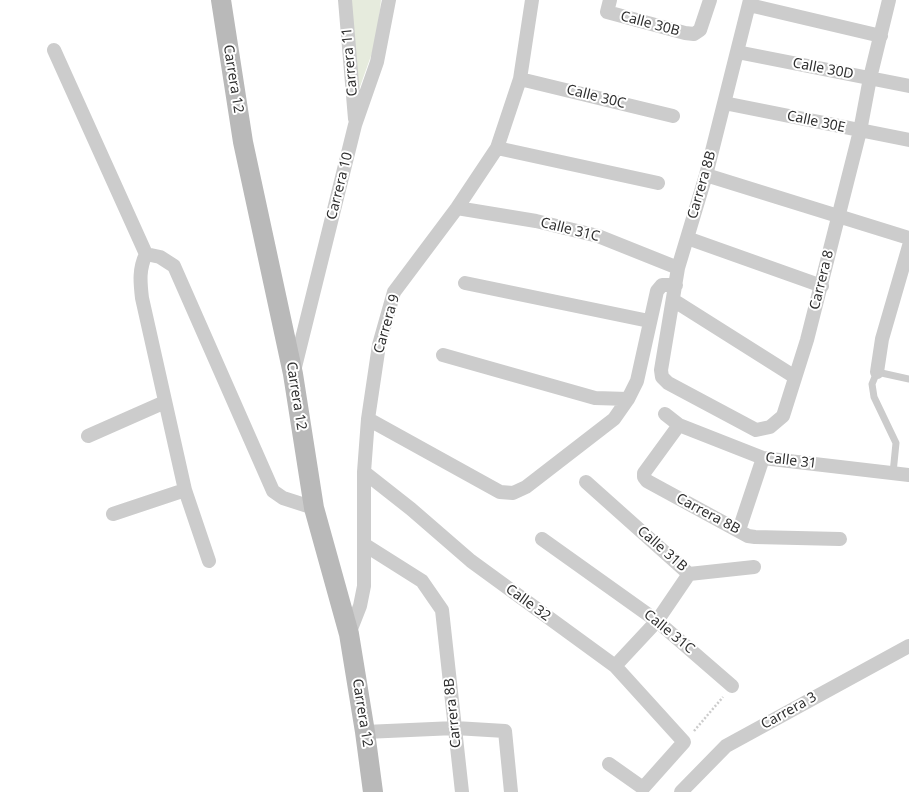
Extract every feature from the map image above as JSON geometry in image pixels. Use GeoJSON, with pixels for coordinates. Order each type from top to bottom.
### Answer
{"type":"FeatureCollection","features":[{"type":"Feature","properties":{"kind":"street","name":"Carrera 12"},"geometry":{"type":"LineString","coordinates":[[221,0],[243,142],[293,374],[314,508],[349,634],[373,792]]}},
{"type":"Feature","properties":{"kind":"street","name":"Carrera 11"},"geometry":{"type":"LineString","coordinates":[[345,0],[355,125]]}},
{"type":"Feature","properties":{"kind":"street","name":"Carrera 10"},"geometry":{"type":"LineString","coordinates":[[293,374],[355,125],[378,62],[389,0]]}},
{"type":"Feature","properties":{"kind":"street","name":"Carrera 9"},"geometry":{"type":"LineString","coordinates":[[349,634],[360,606],[364,586],[364,472],[368,419],[379,345],[394,292],[457,208],[497,148],[520,79],[532,0]]}},
{"type":"Feature","properties":{"kind":"street","name":"Calle 30B"},"geometry":{"type":"LineString","coordinates":[[608,6],[685,33],[694,34],[700,30],[710,0]]}},
{"type":"Feature","properties":{"kind":"street","name":"Carrera 8"},"geometry":{"type":"LineString","coordinates":[[661,370],[662,377],[668,384],[756,430],[770,427],[783,416],[822,286],[837,216],[860,131],[870,78],[889,0]]}},
{"type":"Feature","properties":{"kind":"street"},"geometry":{"type":"LineString","coordinates":[[749,2],[881,36]]}},
{"type":"Feature","properties":{"kind":"street","name":"Carrera 8B"},"geometry":{"type":"LineString","coordinates":[[661,370],[678,268],[706,176],[749,2]]}},
{"type":"Feature","properties":{"kind":"street"},"geometry":{"type":"LineString","coordinates":[[54,50],[146,254]]}},
{"type":"Feature","properties":{"kind":"street","name":"Calle 30D"},"geometry":{"type":"LineString","coordinates":[[737,52],[909,86]]}},
{"type":"Feature","properties":{"kind":"street","name":"Calle 30C"},"geometry":{"type":"LineString","coordinates":[[520,79],[673,116]]}},
{"type":"Feature","properties":{"kind":"street","name":"Calle 30E"},"geometry":{"type":"LineString","coordinates":[[724,103],[909,140]]}},
{"type":"Feature","properties":{"kind":"street"},"geometry":{"type":"LineString","coordinates":[[497,148],[658,183]]}},
{"type":"Feature","properties":{"kind":"street"},"geometry":{"type":"LineString","coordinates":[[706,176],[909,238]]}},
{"type":"Feature","properties":{"kind":"street","name":"Calle 31C"},"geometry":{"type":"LineString","coordinates":[[457,208],[536,222],[598,236],[678,268]]}},
{"type":"Feature","properties":{"kind":"street"},"geometry":{"type":"LineString","coordinates":[[687,238],[822,286]]}},
{"type":"Feature","properties":{"kind":"street"},"geometry":{"type":"LineString","coordinates":[[877,372],[882,339],[909,246]]}},
{"type":"Feature","properties":{"kind":"street"},"geometry":{"type":"LineString","coordinates":[[146,254],[141,264],[140,276],[142,298],[185,490],[209,560]]}},
{"type":"Feature","properties":{"kind":"street"},"geometry":{"type":"LineString","coordinates":[[146,254],[160,257],[174,266],[273,490],[283,498],[314,508]]}},
{"type":"Feature","properties":{"kind":"street"},"geometry":{"type":"LineString","coordinates":[[465,283],[649,321]]}},
{"type":"Feature","properties":{"kind":"street"},"geometry":{"type":"LineString","coordinates":[[368,419],[500,492],[514,493],[526,488],[614,419],[628,399],[637,381],[649,321],[657,291],[662,285],[676,285]]}},
{"type":"Feature","properties":{"kind":"street"},"geometry":{"type":"LineString","coordinates":[[673,300],[795,377]]}},
{"type":"Feature","properties":{"kind":"street"},"geometry":{"type":"LineString","coordinates":[[443,355],[595,398],[628,399]]}},
{"type":"Feature","properties":{"kind":"street"},"geometry":{"type":"LineString","coordinates":[[88,436],[165,402]]}},
{"type":"Feature","properties":{"kind":"street","name":"Calle 31"},"geometry":{"type":"LineString","coordinates":[[666,414],[679,425],[763,458],[909,475]]}},
{"type":"Feature","properties":{"kind":"street","name":"Carrera 8B"},"geometry":{"type":"LineString","coordinates":[[679,425],[644,473],[644,477],[647,481],[755,537],[840,539]]}},
{"type":"Feature","properties":{"kind":"street"},"geometry":{"type":"LineString","coordinates":[[739,530],[763,458]]}},
{"type":"Feature","properties":{"kind":"street","name":"Calle 32"},"geometry":{"type":"LineString","coordinates":[[364,472],[471,561],[615,666],[684,742]]}},
{"type":"Feature","properties":{"kind":"street","name":"Calle 31B"},"geometry":{"type":"LineString","coordinates":[[586,482],[689,574],[754,567]]}},
{"type":"Feature","properties":{"kind":"street"},"geometry":{"type":"LineString","coordinates":[[113,514],[185,490]]}},
{"type":"Feature","properties":{"kind":"street","name":"Calle 31C"},"geometry":{"type":"LineString","coordinates":[[542,539],[657,621],[732,686]]}},
{"type":"Feature","properties":{"kind":"street","name":"Carrera 8B"},"geometry":{"type":"LineString","coordinates":[[365,545],[422,581],[442,610],[462,792]]}},
{"type":"Feature","properties":{"kind":"street"},"geometry":{"type":"LineString","coordinates":[[615,666],[657,621],[689,574]]}},
{"type":"Feature","properties":{"kind":"street","name":"Carrera 3"},"geometry":{"type":"LineString","coordinates":[[681,792],[726,746],[909,646]]}},
{"type":"Feature","properties":{"kind":"street"},"geometry":{"type":"LineString","coordinates":[[365,732],[455,728],[505,731],[512,792]]}},
{"type":"Feature","properties":{"kind":"street"},"geometry":{"type":"LineString","coordinates":[[609,764],[643,788],[684,742]]}},
{"type":"Feature","properties":{"kind":"lane"},"geometry":{"type":"LineString","coordinates":[[893,473],[896,443],[874,397],[872,384],[877,372],[909,379]]}},
{"type":"Feature","properties":{"kind":"path"},"geometry":{"type":"LineString","coordinates":[[684,742],[732,686]]}},
{"type":"Feature","properties":{"kind":"shaded area"},"geometry":{"type":"Polygon","coordinates":[[[349,0],[381,0],[377,39],[356,98],[349,0]]]}}]}
